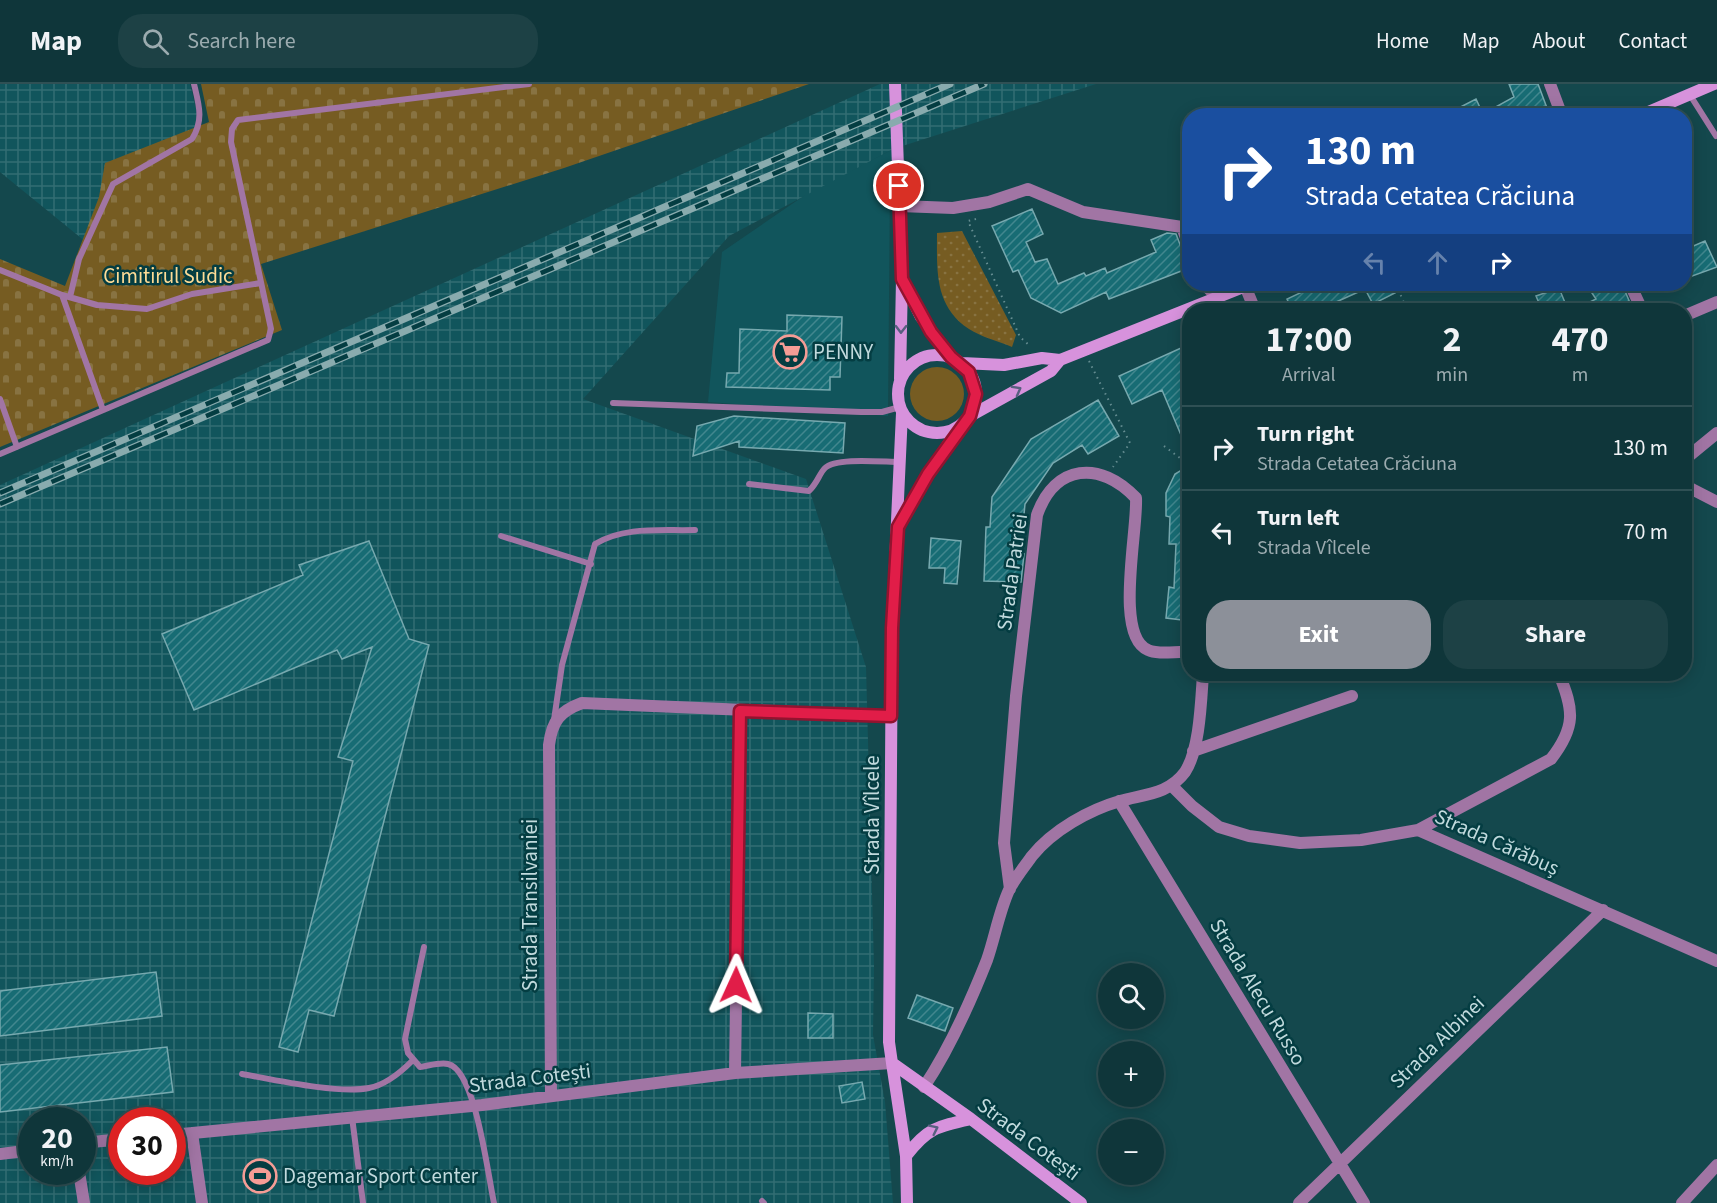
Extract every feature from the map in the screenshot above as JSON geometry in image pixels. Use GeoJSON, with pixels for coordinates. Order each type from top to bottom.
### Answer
{"type":"FeatureCollection","features":[{"type":"Feature","properties":{"kind":"main road"},"geometry":{"type":"LineString","coordinates":[[896,84],[902,279],[898,388],[901,410],[909,422],[929,433],[952,430],[1051,371],[1060,360],[1182,311]]}},
{"type":"Feature","properties":{"kind":"main road"},"geometry":{"type":"LineString","coordinates":[[1658,108],[1714,84]]}},
{"type":"Feature","properties":{"kind":"main road"},"geometry":{"type":"LineString","coordinates":[[902,279],[921,317],[975,382],[976,394],[966,420]]}},
{"type":"Feature","properties":{"kind":"main road"},"geometry":{"type":"LineString","coordinates":[[1202,303],[1232,291]]}},
{"type":"Feature","properties":{"kind":"main road"},"geometry":{"type":"LineString","coordinates":[[900,379],[906,369],[921,358],[939,354],[956,360],[1004,365],[1042,358],[1060,360]]}},
{"type":"Feature","properties":{"kind":"main road","name":"Strada Vîlcele"},"geometry":{"type":"LineString","coordinates":[[901,410],[898,527],[892,628],[889,1042],[906,1156],[907,1203]]}},
{"type":"Feature","properties":{"kind":"main road","name":"Strada Vîlcele"},"geometry":{"type":"LineString","coordinates":[[898,527],[928,474],[966,420]]}},
{"type":"Feature","properties":{"kind":"main road"},"geometry":{"type":"LineString","coordinates":[[892,1063],[924,1087]]}},
{"type":"Feature","properties":{"kind":"main road","name":"Strada Cotești"},"geometry":{"type":"LineString","coordinates":[[924,1087],[971,1119],[1081,1203]]}},
{"type":"Feature","properties":{"kind":"main road"},"geometry":{"type":"LineString","coordinates":[[906,1156],[921,1137],[932,1129],[971,1119]]}},
{"type":"Feature","properties":{"kind":"street"},"geometry":{"type":"LineString","coordinates":[[1550,84],[1559,108]]}},
{"type":"Feature","properties":{"kind":"street"},"geometry":{"type":"LineString","coordinates":[[900,206],[953,208],[989,202],[1028,189],[1083,212],[1182,227]]}},
{"type":"Feature","properties":{"kind":"street"},"geometry":{"type":"LineString","coordinates":[[1211,291],[1217,297]]}},
{"type":"Feature","properties":{"kind":"street"},"geometry":{"type":"LineString","coordinates":[[1692,313],[1717,302]]}},
{"type":"Feature","properties":{"kind":"street"},"geometry":{"type":"LineString","coordinates":[[1692,453],[1717,433]]}},
{"type":"Feature","properties":{"kind":"street","name":"Strada Patriei"},"geometry":{"type":"LineString","coordinates":[[1010,889],[1004,843],[1016,696],[1037,515],[1044,495],[1059,482],[1077,473],[1107,476],[1123,485],[1136,498],[1137,516],[1130,586],[1131,626],[1137,643],[1149,651],[1182,652]]}},
{"type":"Feature","properties":{"kind":"street"},"geometry":{"type":"LineString","coordinates":[[1692,489],[1717,502]]}},
{"type":"Feature","properties":{"kind":"street"},"geometry":{"type":"LineString","coordinates":[[924,1087],[948,1047],[987,960],[1010,889],[1033,855],[1050,837],[1085,815],[1119,801],[1156,793],[1172,786],[1186,770],[1193,751],[1201,707],[1203,681]]}},
{"type":"Feature","properties":{"kind":"street","name":"Strada Cărăbuș"},"geometry":{"type":"LineString","coordinates":[[1418,830],[1551,759],[1566,740],[1571,716],[1568,696],[1562,681]]}},
{"type":"Feature","properties":{"kind":"street"},"geometry":{"type":"LineString","coordinates":[[1193,751],[1352,696]]}},
{"type":"Feature","properties":{"kind":"street"},"geometry":{"type":"LineString","coordinates":[[556,719],[567,709],[582,703],[891,716]]}},
{"type":"Feature","properties":{"kind":"street"},"geometry":{"type":"LineString","coordinates":[[735,1073],[740,711]]}},
{"type":"Feature","properties":{"kind":"street","name":"Strada Transilvaniei"},"geometry":{"type":"LineString","coordinates":[[551,1095],[549,745],[556,719]]}},
{"type":"Feature","properties":{"kind":"street"},"geometry":{"type":"LineString","coordinates":[[1172,786],[1192,807],[1219,827],[1249,836],[1300,843],[1361,840],[1418,830]]}},
{"type":"Feature","properties":{"kind":"street","name":"Strada Alecu Russo"},"geometry":{"type":"LineString","coordinates":[[1119,801],[1364,1203]]}},
{"type":"Feature","properties":{"kind":"street","name":"Strada Cărăbuș"},"geometry":{"type":"LineString","coordinates":[[1418,830],[1717,961]]}},
{"type":"Feature","properties":{"kind":"street","name":"Strada Albinei"},"geometry":{"type":"LineString","coordinates":[[1299,1203],[1603,910]]}},
{"type":"Feature","properties":{"kind":"street","name":"Strada Cotești"},"geometry":{"type":"LineString","coordinates":[[186,1134],[474,1105],[735,1073],[892,1063]]}},
{"type":"Feature","properties":{"kind":"street"},"geometry":{"type":"LineString","coordinates":[[192,1133],[202,1203]]}},
{"type":"Feature","properties":{"kind":"street"},"geometry":{"type":"LineString","coordinates":[[0,1154],[18,1152]]}},
{"type":"Feature","properties":{"kind":"street"},"geometry":{"type":"LineString","coordinates":[[1682,1203],[1717,1165]]}},
{"type":"Feature","properties":{"kind":"street"},"geometry":{"type":"LineString","coordinates":[[81,1185],[84,1203]]}},
{"type":"Feature","properties":{"kind":"lane"},"geometry":{"type":"LineString","coordinates":[[70,297],[79,259],[112,184],[192,139],[198,130],[201,113],[194,84]]}},
{"type":"Feature","properties":{"kind":"lane"},"geometry":{"type":"LineString","coordinates":[[0,454],[267,340],[271,329],[231,142],[232,129],[238,120],[529,84]]}},
{"type":"Feature","properties":{"kind":"lane"},"geometry":{"type":"LineString","coordinates":[[1690,94],[1716,136]]}},
{"type":"Feature","properties":{"kind":"lane"},"geometry":{"type":"LineString","coordinates":[[0,270],[62,295],[98,305],[147,309],[192,294],[261,283]]}},
{"type":"Feature","properties":{"kind":"lane"},"geometry":{"type":"LineString","coordinates":[[62,295],[103,410]]}},
{"type":"Feature","properties":{"kind":"lane"},"geometry":{"type":"LineString","coordinates":[[0,399],[17,447]]}},
{"type":"Feature","properties":{"kind":"lane"},"geometry":{"type":"LineString","coordinates":[[613,403],[871,412],[901,410]]}},
{"type":"Feature","properties":{"kind":"lane"},"geometry":{"type":"LineString","coordinates":[[749,484],[808,491],[819,482],[823,470],[832,463],[900,462]]}},
{"type":"Feature","properties":{"kind":"lane"},"geometry":{"type":"LineString","coordinates":[[556,719],[562,665],[595,544],[611,535],[695,530]]}},
{"type":"Feature","properties":{"kind":"lane"},"geometry":{"type":"LineString","coordinates":[[501,536],[591,564]]}},
{"type":"Feature","properties":{"kind":"lane"},"geometry":{"type":"LineString","coordinates":[[424,946],[405,1039],[412,1061],[420,1067],[447,1063],[456,1067],[465,1078],[474,1105],[494,1203]]}},
{"type":"Feature","properties":{"kind":"lane"},"geometry":{"type":"LineString","coordinates":[[242,1074],[305,1085],[370,1088],[400,1074],[412,1061]]}},
{"type":"Feature","properties":{"kind":"lane"},"geometry":{"type":"LineString","coordinates":[[352,1117],[363,1203]]}},
{"type":"Feature","properties":{"kind":"path"},"geometry":{"type":"LineString","coordinates":[[979,218],[968,221],[1020,337],[1042,358]]}},
{"type":"Feature","properties":{"kind":"path"},"geometry":{"type":"LineString","coordinates":[[1084,350],[1130,443],[1107,476]]}},
{"type":"Feature","properties":{"kind":"path"},"geometry":{"type":"LineString","coordinates":[[1164,446],[1182,460]]}},
{"type":"Feature","properties":{"kind":"shaded area"},"geometry":{"type":"Polygon","coordinates":[[[0,84],[190,84],[239,287],[183,321],[0,172],[0,84]]]}},
{"type":"Feature","properties":{"kind":"shaded area"},"geometry":{"type":"Polygon","coordinates":[[[880,84],[1096,84],[893,149],[729,236],[583,399],[806,479],[866,667],[874,966],[873,1035],[885,1102],[893,1203],[0,1203],[0,485],[880,84]]]}},
{"type":"Feature","properties":{"kind":"shaded area"},"geometry":{"type":"Polygon","coordinates":[[[893,149],[890,182],[888,416],[708,402],[722,252],[808,193],[893,149]]]}},
{"type":"Feature","properties":{"kind":"green space","name":"Cimitirul Sudic"},"geometry":{"type":"Polygon","coordinates":[[[201,84],[809,84],[564,168],[261,264],[282,330],[0,447],[0,259],[65,286],[99,197],[105,163],[209,122],[201,84]]]}},
{"type":"Feature","properties":{"kind":"green space"},"geometry":{"type":"Polygon","coordinates":[[[962,231],[1016,335],[1012,347],[969,329],[949,310],[943,298],[938,274],[937,233],[962,231]]]}},
{"type":"Feature","properties":{"kind":"green space"},"geometry":{"type":"Polygon","coordinates":[[[937,367],[947,369],[956,375],[962,384],[964,394],[962,404],[956,413],[947,419],[937,421],[927,419],[918,413],[912,404],[910,394],[912,384],[918,375],[927,369],[937,367]]]}},
{"type":"Feature","properties":{"kind":"building"},"geometry":{"type":"Polygon","coordinates":[[[1509,84],[1538,84],[1547,108],[1494,108],[1514,97],[1509,84]]]}},
{"type":"Feature","properties":{"kind":"building"},"geometry":{"type":"Polygon","coordinates":[[[1476,99],[1480,108],[1459,108],[1476,99]]]}},
{"type":"Feature","properties":{"kind":"building"},"geometry":{"type":"Polygon","coordinates":[[[1032,209],[1043,234],[1026,242],[1035,262],[1047,259],[1058,284],[1084,273],[1086,276],[1105,268],[1107,273],[1156,252],[1151,240],[1167,233],[1176,234],[1182,250],[1182,271],[1109,299],[1106,292],[1061,313],[1031,298],[1018,270],[1013,272],[992,226],[1032,209]]]}},
{"type":"Feature","properties":{"kind":"building"},"geometry":{"type":"Polygon","coordinates":[[[1705,241],[1717,267],[1692,276],[1692,247],[1705,241]]]}},
{"type":"Feature","properties":{"kind":"building"},"geometry":{"type":"Polygon","coordinates":[[[1304,291],[1361,291],[1334,303],[1289,303],[1287,299],[1304,291]]]}},
{"type":"Feature","properties":{"kind":"building"},"geometry":{"type":"Polygon","coordinates":[[[1366,291],[1394,291],[1395,293],[1375,303],[1372,303],[1366,291]]]}},
{"type":"Feature","properties":{"kind":"building"},"geometry":{"type":"Polygon","coordinates":[[[1550,291],[1560,291],[1565,303],[1539,303],[1536,296],[1550,291]]]}},
{"type":"Feature","properties":{"kind":"building"},"geometry":{"type":"Polygon","coordinates":[[[1625,291],[1630,303],[1588,303],[1596,299],[1592,293],[1625,291]]]}},
{"type":"Feature","properties":{"kind":"building","name":"PENNY"},"geometry":{"type":"Polygon","coordinates":[[[787,315],[842,317],[840,377],[830,377],[830,390],[726,387],[727,373],[739,373],[740,329],[787,331],[787,315]]]}},
{"type":"Feature","properties":{"kind":"building"},"geometry":{"type":"Polygon","coordinates":[[[1182,348],[1182,437],[1162,390],[1132,404],[1119,376],[1182,348]]]}},
{"type":"Feature","properties":{"kind":"building"},"geometry":{"type":"Polygon","coordinates":[[[1098,400],[1119,436],[1088,454],[1082,445],[1053,463],[1025,504],[1023,525],[1014,528],[1013,553],[1024,554],[1021,582],[984,581],[986,527],[990,527],[992,497],[1031,439],[1098,400]]]}},
{"type":"Feature","properties":{"kind":"building"},"geometry":{"type":"Polygon","coordinates":[[[734,416],[845,423],[843,453],[739,447],[739,441],[693,456],[697,426],[734,416]]]}},
{"type":"Feature","properties":{"kind":"building"},"geometry":{"type":"Polygon","coordinates":[[[1182,470],[1182,620],[1166,618],[1169,587],[1174,588],[1176,544],[1169,544],[1170,517],[1166,516],[1166,493],[1175,474],[1182,470]]]}},
{"type":"Feature","properties":{"kind":"building"},"geometry":{"type":"Polygon","coordinates":[[[931,538],[961,541],[957,584],[944,583],[945,568],[929,568],[931,538]]]}},
{"type":"Feature","properties":{"kind":"building"},"geometry":{"type":"Polygon","coordinates":[[[369,541],[409,639],[429,645],[334,1016],[309,1010],[298,1052],[279,1047],[353,761],[338,757],[372,647],[342,659],[337,650],[194,710],[162,634],[303,575],[299,565],[369,541]]]}},
{"type":"Feature","properties":{"kind":"building"},"geometry":{"type":"Polygon","coordinates":[[[156,972],[162,1016],[0,1036],[0,991],[156,972]]]}},
{"type":"Feature","properties":{"kind":"building"},"geometry":{"type":"Polygon","coordinates":[[[917,995],[953,1008],[945,1031],[908,1018],[917,995]]]}},
{"type":"Feature","properties":{"kind":"building"},"geometry":{"type":"Polygon","coordinates":[[[808,1013],[833,1014],[833,1038],[808,1038],[808,1013]]]}},
{"type":"Feature","properties":{"kind":"building"},"geometry":{"type":"Polygon","coordinates":[[[167,1047],[173,1092],[43,1107],[18,1107],[18,1110],[0,1112],[0,1065],[167,1047]]]}},
{"type":"Feature","properties":{"kind":"building"},"geometry":{"type":"Polygon","coordinates":[[[862,1082],[865,1099],[842,1103],[839,1086],[862,1082]]]}},
{"type":"Feature","properties":{"kind":"railway"},"geometry":{"type":"LineString","coordinates":[[0,493],[950,84]]}},
{"type":"Feature","properties":{"kind":"railway"},"geometry":{"type":"LineString","coordinates":[[0,504],[984,84]]}},
{"type":"Feature","properties":{"kind":"place","name":"PENNY"},"geometry":{"type":"Point","coordinates":[790,352]}},
{"type":"Feature","properties":{"kind":"place","name":"Dagemar Sport Center"},"geometry":{"type":"Point","coordinates":[260,1176]}},
{"type":"Feature","properties":{"kind":"route"},"geometry":{"type":"LineString","coordinates":[[736,985],[740,711],[891,716],[892,628],[898,527],[928,474],[970,416],[975,405],[975,382],[962,363],[951,357],[931,332],[902,279],[899,186]]}}]}
